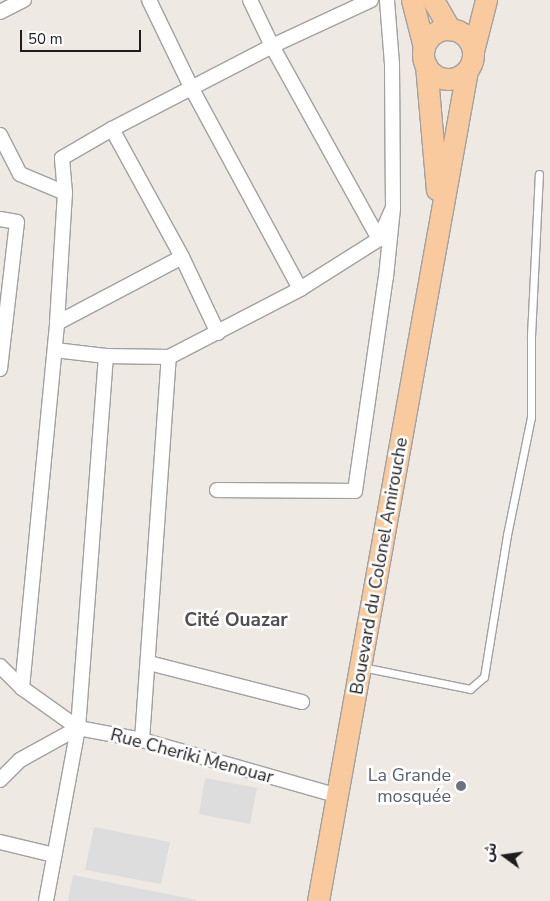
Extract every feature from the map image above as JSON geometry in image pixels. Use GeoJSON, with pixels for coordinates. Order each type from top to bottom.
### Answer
{"type":"FeatureCollection","features":[{"type":"Feature","properties":{"kind":"main road","name":"Bouevard du Colonel Amirouche"},"geometry":{"type":"LineString","coordinates":[[412,0],[425,56],[436,165],[439,231]]}},
{"type":"Feature","properties":{"kind":"main road"},"geometry":{"type":"LineString","coordinates":[[433,0],[456,30],[471,44],[470,60],[453,78],[445,78],[430,71],[425,56],[430,36],[436,32],[456,30],[486,0]]}},
{"type":"Feature","properties":{"kind":"main road","name":"Bouevard du Colonel Amirouche"},"geometry":{"type":"LineString","coordinates":[[318,901],[470,60],[486,0]]}},
{"type":"Feature","properties":{"kind":"street"},"geometry":{"type":"LineString","coordinates":[[0,12],[24,0]]}},
{"type":"Feature","properties":{"kind":"street"},"geometry":{"type":"LineString","coordinates":[[149,0],[192,89],[300,289]]}},
{"type":"Feature","properties":{"kind":"street"},"geometry":{"type":"LineString","coordinates":[[250,0],[272,46],[379,239]]}},
{"type":"Feature","properties":{"kind":"street"},"geometry":{"type":"LineString","coordinates":[[22,688],[55,350],[65,193],[62,158],[112,129],[272,46],[371,0]]}},
{"type":"Feature","properties":{"kind":"street"},"geometry":{"type":"LineString","coordinates":[[217,490],[355,491],[386,277],[393,208],[392,64],[387,0]]}},
{"type":"Feature","properties":{"kind":"street"},"geometry":{"type":"LineString","coordinates":[[112,129],[182,257],[218,333]]}},
{"type":"Feature","properties":{"kind":"street"},"geometry":{"type":"LineString","coordinates":[[0,135],[20,174],[65,193]]}},
{"type":"Feature","properties":{"kind":"street"},"geometry":{"type":"LineString","coordinates":[[55,350],[106,356],[168,357],[218,333],[300,289],[379,239],[393,208]]}},
{"type":"Feature","properties":{"kind":"street"},"geometry":{"type":"LineString","coordinates":[[0,219],[17,222],[0,370]]}},
{"type":"Feature","properties":{"kind":"street"},"geometry":{"type":"LineString","coordinates":[[57,323],[182,257]]}},
{"type":"Feature","properties":{"kind":"street"},"geometry":{"type":"LineString","coordinates":[[46,901],[78,728],[106,356]]}},
{"type":"Feature","properties":{"kind":"street"},"geometry":{"type":"LineString","coordinates":[[142,740],[149,663],[168,357]]}},
{"type":"Feature","properties":{"kind":"street"},"geometry":{"type":"LineString","coordinates":[[149,663],[302,702]]}},
{"type":"Feature","properties":{"kind":"street"},"geometry":{"type":"LineString","coordinates":[[0,666],[22,688],[78,728]]}},
{"type":"Feature","properties":{"kind":"street"},"geometry":{"type":"LineString","coordinates":[[0,780],[20,760],[78,728]]}},
{"type":"Feature","properties":{"kind":"street","name":"Rue Cheriki Menouar"},"geometry":{"type":"LineString","coordinates":[[78,728],[142,740],[338,796]]}},
{"type":"Feature","properties":{"kind":"street"},"geometry":{"type":"LineString","coordinates":[[0,842],[54,855]]}},
{"type":"Feature","properties":{"kind":"lane"},"geometry":{"type":"LineString","coordinates":[[361,667],[470,689],[484,677],[506,536],[531,417],[531,336],[539,174]]}},
{"type":"Feature","properties":{"kind":"shaded area"},"geometry":{"type":"Polygon","coordinates":[[[205,778],[257,788],[250,824],[199,814],[205,778]]]}},
{"type":"Feature","properties":{"kind":"shaded area"},"geometry":{"type":"Polygon","coordinates":[[[94,827],[170,842],[161,884],[85,870],[94,827]]]}},
{"type":"Feature","properties":{"kind":"shaded area"},"geometry":{"type":"Polygon","coordinates":[[[73,875],[197,900],[68,901],[73,875]]]}},
{"type":"Feature","properties":{"kind":"place","name":"La Grande mosquée"},"geometry":{"type":"Point","coordinates":[461,786]}},
{"type":"Feature","properties":{"kind":"district","name":"Cité Ouazar"},"geometry":{"type":"Point","coordinates":[236,621]}}]}
